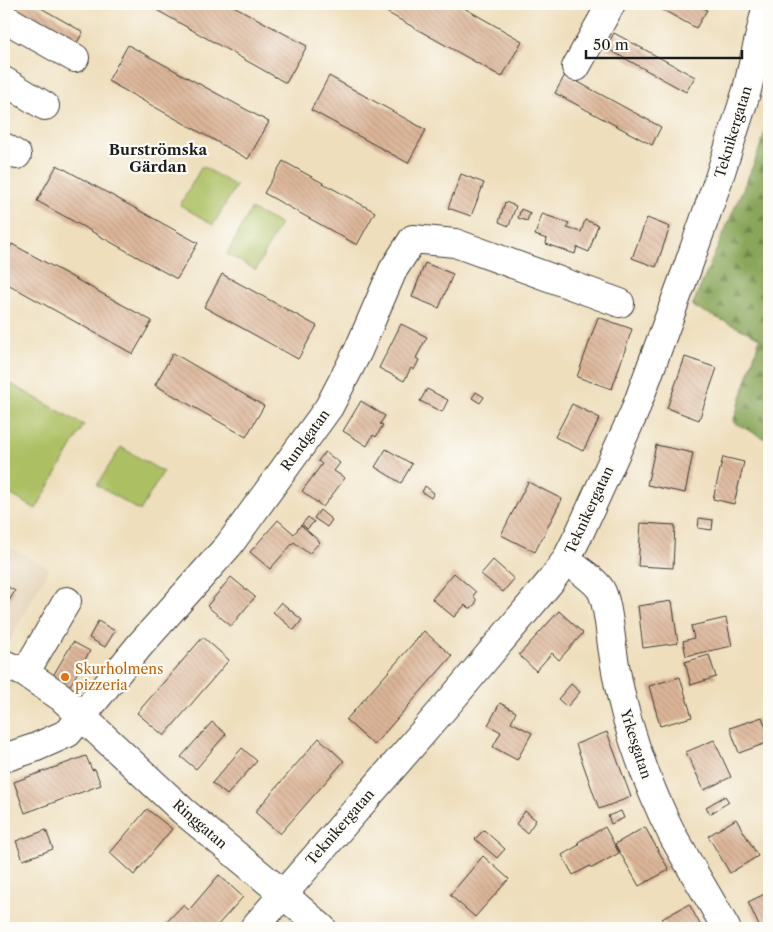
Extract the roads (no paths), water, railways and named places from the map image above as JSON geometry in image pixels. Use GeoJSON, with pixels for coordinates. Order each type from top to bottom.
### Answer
{"type":"FeatureCollection","features":[{"type":"Feature","properties":{"kind":"street"},"geometry":{"type":"LineString","coordinates":[[576,67],[612,4]]}},
{"type":"Feature","properties":{"kind":"street","name":"Teknikergatan"},"geometry":{"type":"LineString","coordinates":[[254,928],[451,700],[550,582],[566,560],[634,413],[680,287],[719,178],[747,90],[767,4]]}},
{"type":"Feature","properties":{"kind":"street"},"geometry":{"type":"LineString","coordinates":[[4,18],[75,58]]}},
{"type":"Feature","properties":{"kind":"street"},"geometry":{"type":"LineString","coordinates":[[4,81],[45,106]]}},
{"type":"Feature","properties":{"kind":"street","name":"Rundgatan"},"geometry":{"type":"LineString","coordinates":[[4,758],[34,748],[68,733],[140,645],[229,545],[329,407],[358,351],[393,270],[412,239],[455,243],[620,303]]}},
{"type":"Feature","properties":{"kind":"street","name":"Yrkesgatan"},"geometry":{"type":"LineString","coordinates":[[566,560],[596,583],[602,592],[608,614],[617,680],[637,752],[648,781],[674,836],[726,928]]}},
{"type":"Feature","properties":{"kind":"street"},"geometry":{"type":"LineString","coordinates":[[14,668],[66,601]]}},
{"type":"Feature","properties":{"kind":"street","name":"Ringgatan"},"geometry":{"type":"LineString","coordinates":[[14,668],[61,697],[183,811],[322,928]]}},
{"type":"Feature","properties":{"kind":"place","name":"Skurholmens pizzeria"},"geometry":{"type":"Point","coordinates":[65,677]}},
{"type":"Feature","properties":{"kind":"district","name":"Burströmska Gärdan"},"geometry":{"type":"Point","coordinates":[158,158]}}]}
